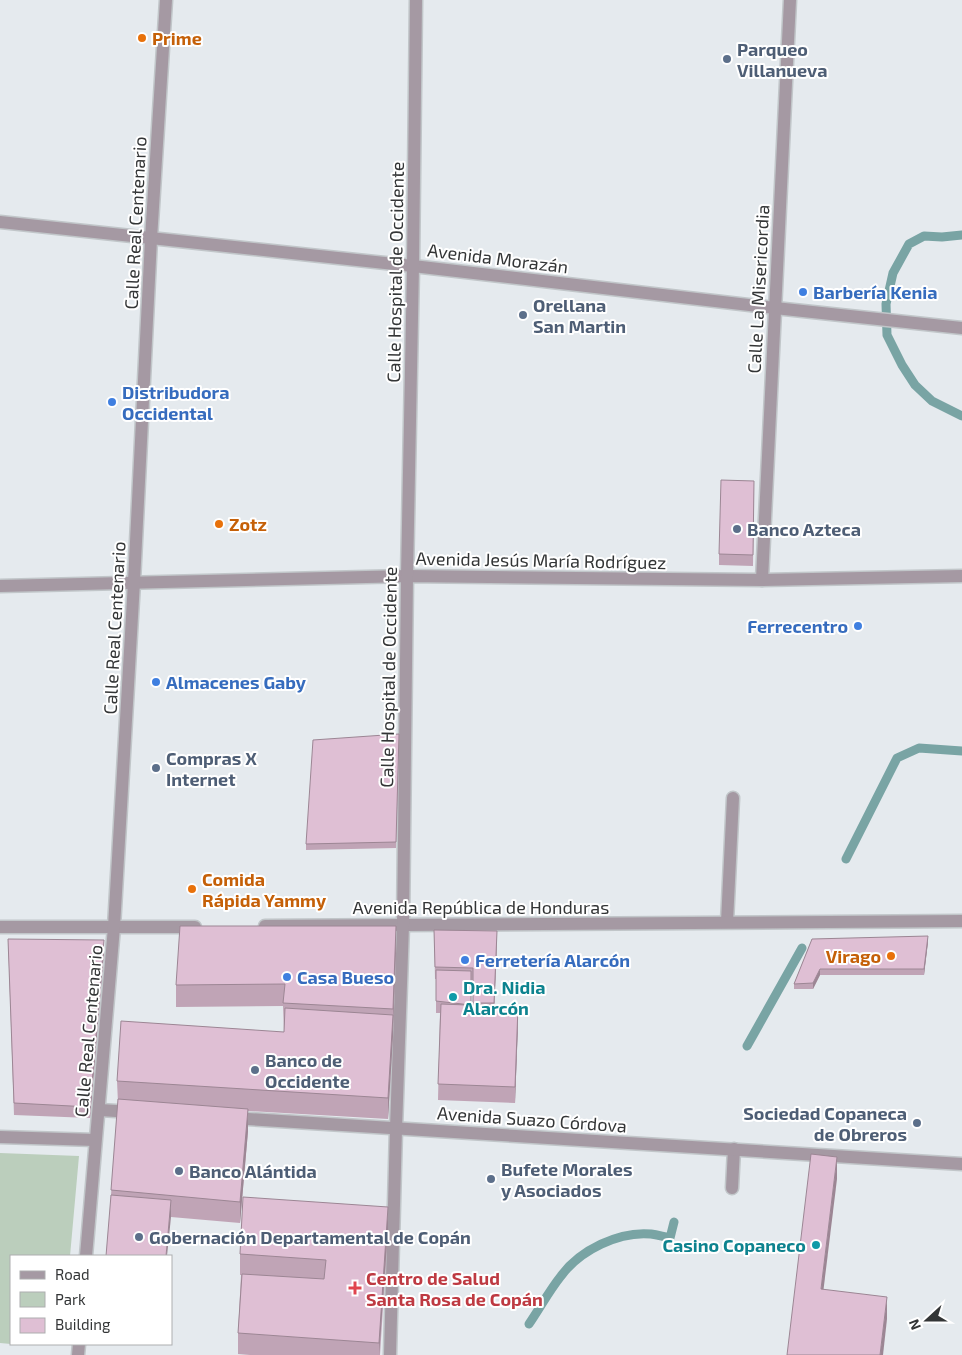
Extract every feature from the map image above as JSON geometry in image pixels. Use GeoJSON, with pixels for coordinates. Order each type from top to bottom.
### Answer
{"type":"FeatureCollection","features":[{"type":"Feature","properties":{"kind":"street","name":"Calle Real Centenario"},"geometry":{"type":"LineString","coordinates":[[86,1255],[100,1110],[114,927],[151,239],[166,0]]}},
{"type":"Feature","properties":{"kind":"street","name":"Calle Hospital de Occidente"},"geometry":{"type":"LineString","coordinates":[[390,1355],[403,925],[416,0]]}},
{"type":"Feature","properties":{"kind":"street","name":"Calle La Misericordia"},"geometry":{"type":"LineString","coordinates":[[762,580],[790,0]]}},
{"type":"Feature","properties":{"kind":"street","name":"Avenida Morazán"},"geometry":{"type":"LineString","coordinates":[[0,222],[962,328]]}},
{"type":"Feature","properties":{"kind":"street","name":"Avenida Jesús María Rodríguez"},"geometry":{"type":"LineString","coordinates":[[0,586],[407,576],[762,580],[962,576]]}},
{"type":"Feature","properties":{"kind":"street"},"geometry":{"type":"LineString","coordinates":[[727,922],[733,798]]}},
{"type":"Feature","properties":{"kind":"street","name":"Avenida República de Honduras"},"geometry":{"type":"LineString","coordinates":[[249,926],[962,921]]}},
{"type":"Feature","properties":{"kind":"street"},"geometry":{"type":"LineString","coordinates":[[0,927],[211,926]]}},
{"type":"Feature","properties":{"kind":"street"},"geometry":{"type":"LineString","coordinates":[[100,1110],[149,1113]]}},
{"type":"Feature","properties":{"kind":"street","name":"Avenida Suazo Córdova"},"geometry":{"type":"LineString","coordinates":[[218,1117],[962,1164]]}},
{"type":"Feature","properties":{"kind":"street"},"geometry":{"type":"LineString","coordinates":[[0,1137],[96,1140]]}},
{"type":"Feature","properties":{"kind":"street"},"geometry":{"type":"LineString","coordinates":[[732,1188],[734,1150]]}},
{"type":"Feature","properties":{"kind":"green space"},"geometry":{"type":"Polygon","coordinates":[[[0,1153],[79,1156],[70,1255],[10,1255],[10,1344],[0,1343],[0,1153]]]}},
{"type":"Feature","properties":{"kind":"building","name":"Banco Azteca"},"geometry":{"type":"Polygon","coordinates":[[[721,480],[754,481],[753,555],[719,554],[721,480]]]}},
{"type":"Feature","properties":{"kind":"building"},"geometry":{"type":"Polygon","coordinates":[[[399,734],[396,842],[306,844],[313,740],[399,734]]]}},
{"type":"Feature","properties":{"kind":"building","name":"Casa Bueso"},"geometry":{"type":"Polygon","coordinates":[[[180,926],[396,926],[393,1009],[283,1003],[285,984],[176,985],[180,926]]]}},
{"type":"Feature","properties":{"kind":"building","name":"Ferretería Alarcón"},"geometry":{"type":"Polygon","coordinates":[[[434,930],[497,931],[494,1003],[473,1003],[473,968],[435,967],[434,930]]]}},
{"type":"Feature","properties":{"kind":"building"},"geometry":{"type":"Polygon","coordinates":[[[928,936],[924,969],[820,969],[813,983],[794,984],[812,939],[928,936]]]}},
{"type":"Feature","properties":{"kind":"building"},"geometry":{"type":"Polygon","coordinates":[[[8,939],[104,940],[90,1107],[14,1103],[8,939]]]}},
{"type":"Feature","properties":{"kind":"building","name":"Dra. Nidia Alarcón"},"geometry":{"type":"Polygon","coordinates":[[[436,970],[471,971],[471,1005],[436,1001],[436,970]]]}},
{"type":"Feature","properties":{"kind":"building"},"geometry":{"type":"Polygon","coordinates":[[[441,1004],[518,1007],[515,1087],[438,1084],[441,1004]]]}},
{"type":"Feature","properties":{"kind":"building","name":"Banco de Occidente"},"geometry":{"type":"Polygon","coordinates":[[[285,1008],[393,1015],[388,1098],[117,1081],[121,1021],[284,1032],[285,1008]]]}},
{"type":"Feature","properties":{"kind":"building","name":"Banco Alántida"},"geometry":{"type":"Polygon","coordinates":[[[118,1099],[248,1109],[240,1202],[111,1190],[118,1099]]]}},
{"type":"Feature","properties":{"kind":"building","name":"Casino Copaneco"},"geometry":{"type":"Polygon","coordinates":[[[811,1154],[837,1157],[821,1289],[887,1297],[880,1355],[787,1355],[811,1154]]]}},
{"type":"Feature","properties":{"kind":"building","name":"Gobernación Departamental de Copán"},"geometry":{"type":"Polygon","coordinates":[[[111,1195],[171,1200],[166,1255],[106,1255],[111,1195]]]}},
{"type":"Feature","properties":{"kind":"building","name":"Centro de Salud Santa Rosa de Copán"},"geometry":{"type":"Polygon","coordinates":[[[243,1197],[388,1207],[379,1343],[238,1333],[242,1274],[324,1279],[326,1260],[240,1254],[243,1197]]]}},
{"type":"Feature","properties":{"kind":"waterway"},"geometry":{"type":"LineString","coordinates":[[962,235],[924,236],[909,244],[893,273],[886,304],[887,335],[902,365],[915,385],[932,401],[962,416]]}},
{"type":"Feature","properties":{"kind":"waterway"},"geometry":{"type":"LineString","coordinates":[[846,859],[897,758],[919,748],[962,751]]}},
{"type":"Feature","properties":{"kind":"waterway"},"geometry":{"type":"LineString","coordinates":[[747,1046],[802,948]]}},
{"type":"Feature","properties":{"kind":"waterway"},"geometry":{"type":"LineString","coordinates":[[529,1324],[569,1267],[589,1250],[613,1239],[639,1234],[651,1234],[670,1238],[674,1222]]}},
{"type":"Feature","properties":{"kind":"place","name":"Prime"},"geometry":{"type":"Point","coordinates":[142,38]}},
{"type":"Feature","properties":{"kind":"place","name":"Parqueo Villanueva"},"geometry":{"type":"Point","coordinates":[727,59]}},
{"type":"Feature","properties":{"kind":"place","name":"Barbería Kenia"},"geometry":{"type":"Point","coordinates":[803,292]}},
{"type":"Feature","properties":{"kind":"place","name":"Orellana San Martin"},"geometry":{"type":"Point","coordinates":[523,315]}},
{"type":"Feature","properties":{"kind":"place","name":"Distribudora Occidental"},"geometry":{"type":"Point","coordinates":[112,402]}},
{"type":"Feature","properties":{"kind":"place","name":"Zotz"},"geometry":{"type":"Point","coordinates":[219,524]}},
{"type":"Feature","properties":{"kind":"place","name":"Banco Azteca"},"geometry":{"type":"Point","coordinates":[737,529]}},
{"type":"Feature","properties":{"kind":"place","name":"Ferrecentro"},"geometry":{"type":"Point","coordinates":[858,626]}},
{"type":"Feature","properties":{"kind":"place","name":"Almacenes Gaby"},"geometry":{"type":"Point","coordinates":[156,682]}},
{"type":"Feature","properties":{"kind":"place","name":"Compras X Internet"},"geometry":{"type":"Point","coordinates":[156,768]}},
{"type":"Feature","properties":{"kind":"place","name":"Comida Rápida Yammy"},"geometry":{"type":"Point","coordinates":[192,889]}},
{"type":"Feature","properties":{"kind":"place","name":"Virago"},"geometry":{"type":"Point","coordinates":[891,956]}},
{"type":"Feature","properties":{"kind":"place","name":"Ferretería Alarcón"},"geometry":{"type":"Point","coordinates":[465,960]}},
{"type":"Feature","properties":{"kind":"place","name":"Casa Bueso"},"geometry":{"type":"Point","coordinates":[287,977]}},
{"type":"Feature","properties":{"kind":"place","name":"Dra. Nidia Alarcón"},"geometry":{"type":"Point","coordinates":[453,997]}},
{"type":"Feature","properties":{"kind":"place","name":"Banco de Occidente"},"geometry":{"type":"Point","coordinates":[255,1070]}},
{"type":"Feature","properties":{"kind":"place","name":"Sociedad Copaneca de Obreros"},"geometry":{"type":"Point","coordinates":[917,1123]}},
{"type":"Feature","properties":{"kind":"place","name":"Banco Alántida"},"geometry":{"type":"Point","coordinates":[179,1171]}},
{"type":"Feature","properties":{"kind":"place","name":"Bufete Morales y Asociados"},"geometry":{"type":"Point","coordinates":[491,1179]}},
{"type":"Feature","properties":{"kind":"place","name":"Gobernación Departamental de Copán"},"geometry":{"type":"Point","coordinates":[139,1237]}},
{"type":"Feature","properties":{"kind":"place","name":"Casino Copaneco"},"geometry":{"type":"Point","coordinates":[816,1245]}},
{"type":"Feature","properties":{"kind":"place","name":"Centro de Salud Santa Rosa de Copán"},"geometry":{"type":"Point","coordinates":[355,1288]}}]}
